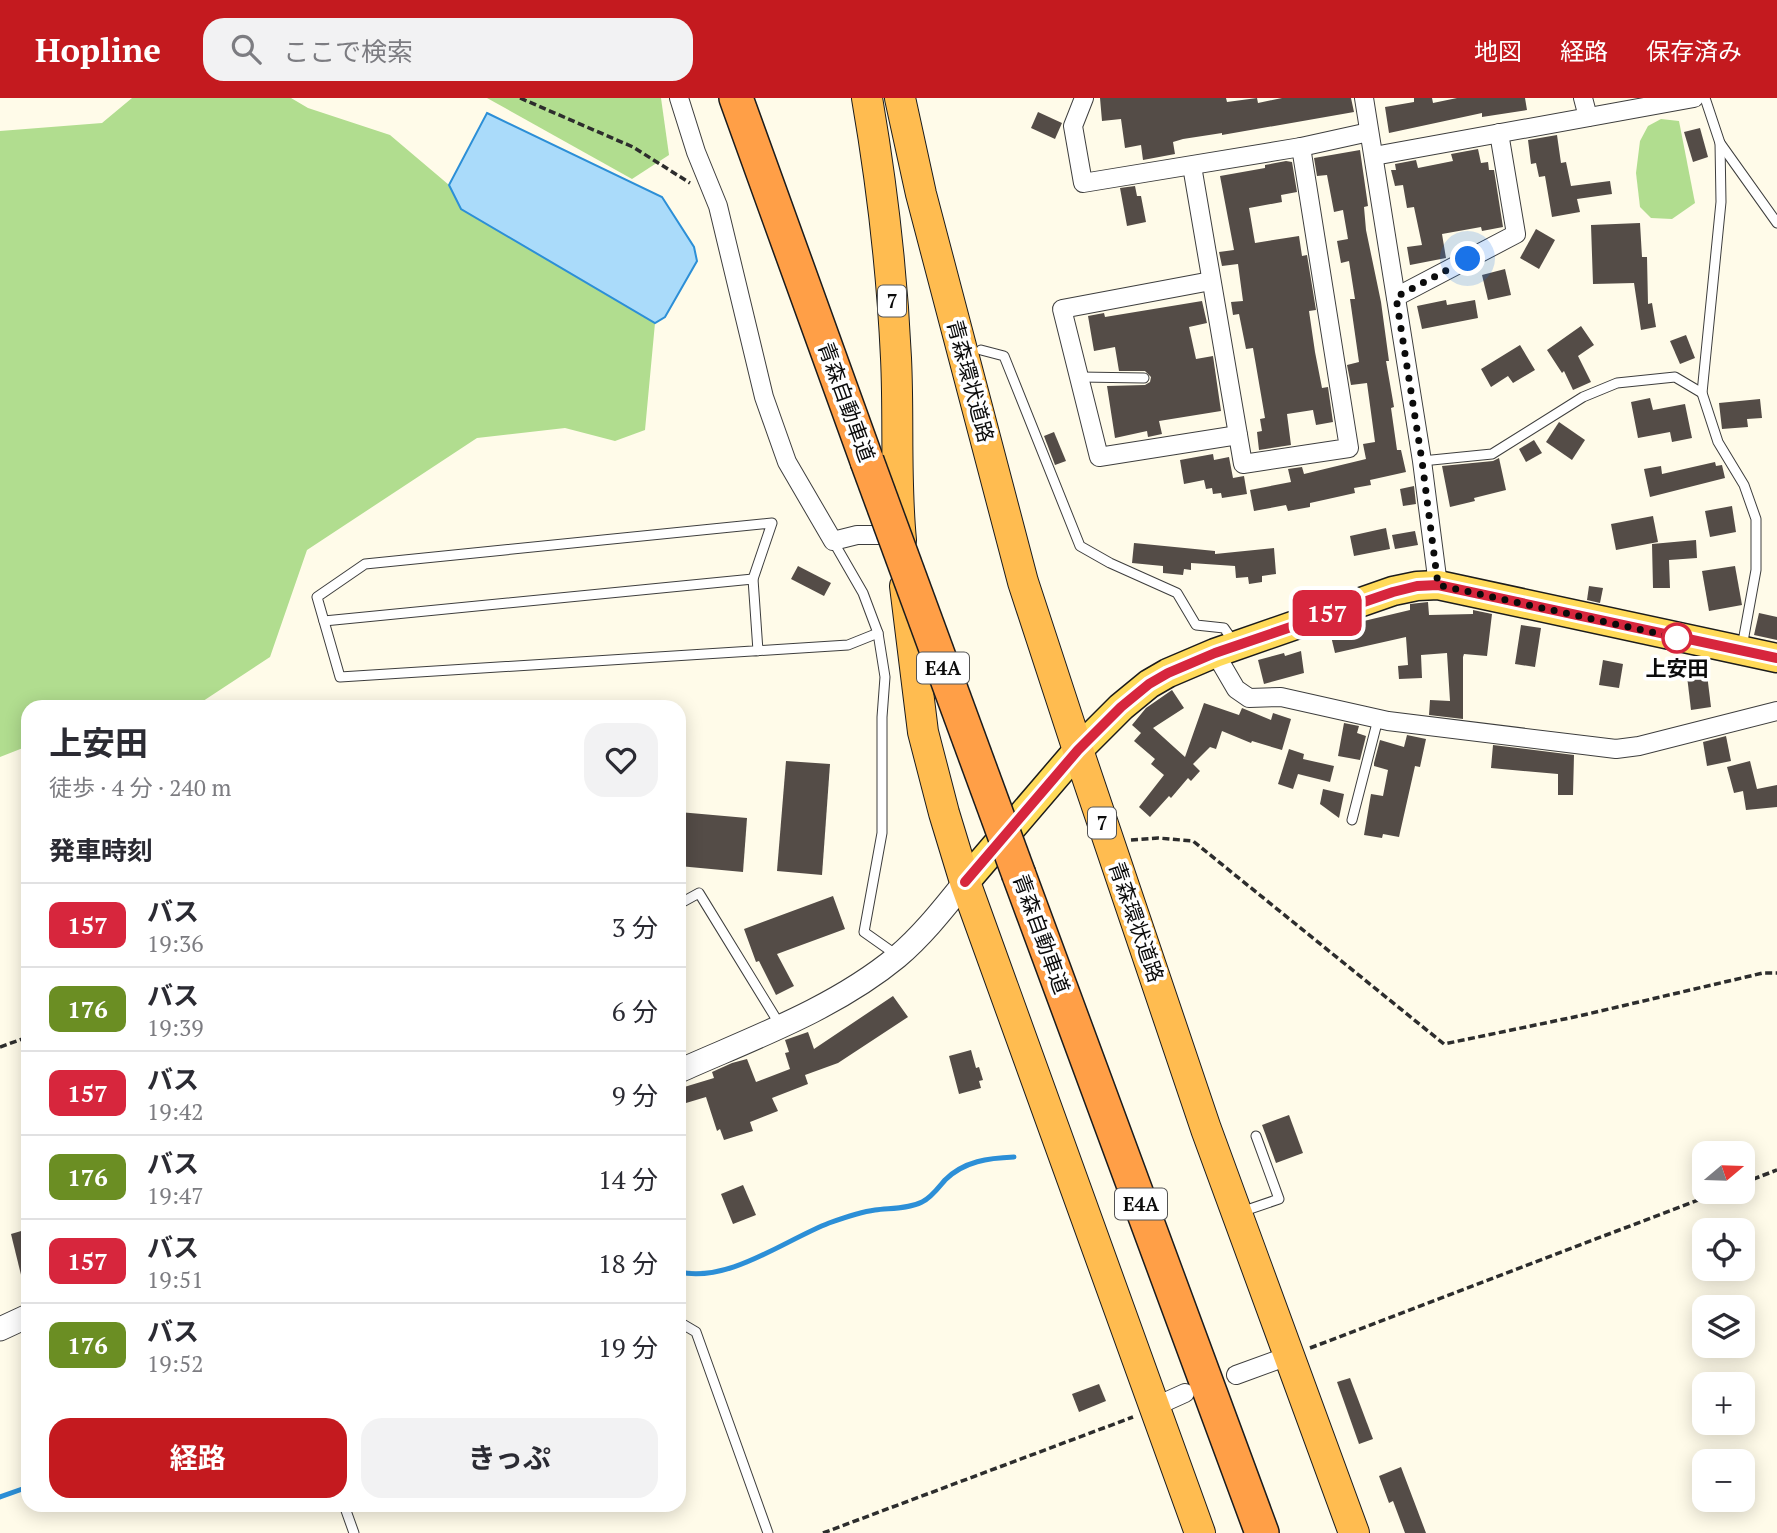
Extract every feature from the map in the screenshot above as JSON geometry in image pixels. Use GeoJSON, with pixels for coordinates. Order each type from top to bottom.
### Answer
{"type":"FeatureCollection","features":[{"type":"Feature","properties":{"kind":"highway","name":"青森自動車道"},"geometry":{"type":"LineString","coordinates":[[736,98],[1262,1533]]}},
{"type":"Feature","properties":{"kind":"highway","name":"7"},"geometry":{"type":"LineString","coordinates":[[867,98],[882,185],[890,270],[896,360],[900,535],[922,732],[943,813],[965,882],[1200,1533]]}},
{"type":"Feature","properties":{"kind":"highway","name":"青森環状道路"},"geometry":{"type":"LineString","coordinates":[[900,98],[934,245],[1023,582],[1237,1214],[1354,1533]]}},
{"type":"Feature","properties":{"kind":"main road"},"geometry":{"type":"LineString","coordinates":[[965,882],[1078,750],[1121,707],[1149,684],[1225,649],[1393,592],[1417,586],[1438,585],[1777,658]]}},
{"type":"Feature","properties":{"kind":"street"},"geometry":{"type":"LineString","coordinates":[[679,98],[696,152],[718,206],[764,397],[787,462],[833,541],[857,535],[900,535]]}},
{"type":"Feature","properties":{"kind":"street"},"geometry":{"type":"LineString","coordinates":[[1084,98],[1073,126],[1083,183],[1300,148],[1369,132]]}},
{"type":"Feature","properties":{"kind":"street"},"geometry":{"type":"LineString","coordinates":[[1364,98],[1422,461],[1438,585]]}},
{"type":"Feature","properties":{"kind":"street"},"geometry":{"type":"LineString","coordinates":[[1584,98],[1588,117]]}},
{"type":"Feature","properties":{"kind":"street"},"geometry":{"type":"LineString","coordinates":[[1374,156],[1694,98]]}},
{"type":"Feature","properties":{"kind":"street"},"geometry":{"type":"LineString","coordinates":[[1396,297],[1516,234],[1499,133]]}},
{"type":"Feature","properties":{"kind":"street"},"geometry":{"type":"LineString","coordinates":[[1192,166],[1243,464],[1349,448],[1300,148]]}},
{"type":"Feature","properties":{"kind":"street"},"geometry":{"type":"LineString","coordinates":[[1211,281],[1062,309],[1099,457],[1238,435]]}},
{"type":"Feature","properties":{"kind":"street"},"geometry":{"type":"LineString","coordinates":[[1225,649],[1236,689],[1250,698],[1281,697],[1378,719],[1616,749],[1639,746],[1777,711]]}},
{"type":"Feature","properties":{"kind":"street"},"geometry":{"type":"LineString","coordinates":[[686,1068],[781,1025],[835,998],[876,973],[923,933],[965,882]]}},
{"type":"Feature","properties":{"kind":"street"},"geometry":{"type":"LineString","coordinates":[[0,1329],[21,1319]]}},
{"type":"Feature","properties":{"kind":"street"},"geometry":{"type":"LineString","coordinates":[[1236,1375],[1288,1356]]}},
{"type":"Feature","properties":{"kind":"street"},"geometry":{"type":"LineString","coordinates":[[1154,1407],[1185,1393]]}},
{"type":"Feature","properties":{"kind":"lane"},"geometry":{"type":"LineString","coordinates":[[1705,98],[1720,143],[1777,223]]}},
{"type":"Feature","properties":{"kind":"lane"},"geometry":{"type":"LineString","coordinates":[[1720,143],[1721,202],[1702,393],[1718,442],[1744,485],[1756,519],[1756,569],[1741,652]]}},
{"type":"Feature","properties":{"kind":"lane"},"geometry":{"type":"LineString","coordinates":[[981,349],[1004,356],[1080,546],[1110,564],[1177,593],[1196,625],[1224,628],[1225,649]]}},
{"type":"Feature","properties":{"kind":"lane"},"geometry":{"type":"LineString","coordinates":[[1080,377],[1144,378]]}},
{"type":"Feature","properties":{"kind":"lane"},"geometry":{"type":"LineString","coordinates":[[1422,461],[1492,454],[1583,397],[1617,383],[1675,377],[1702,393]]}},
{"type":"Feature","properties":{"kind":"lane"},"geometry":{"type":"LineString","coordinates":[[758,650],[753,579],[772,523],[365,564],[317,597],[340,677],[848,645],[878,633]]}},
{"type":"Feature","properties":{"kind":"lane"},"geometry":{"type":"LineString","coordinates":[[833,541],[863,593],[878,633],[885,677],[882,717],[883,833],[864,932],[898,956]]}},
{"type":"Feature","properties":{"kind":"lane"},"geometry":{"type":"LineString","coordinates":[[324,621],[753,579]]}},
{"type":"Feature","properties":{"kind":"lane"},"geometry":{"type":"LineString","coordinates":[[1352,820],[1378,719]]}},
{"type":"Feature","properties":{"kind":"lane"},"geometry":{"type":"LineString","coordinates":[[686,900],[699,894],[781,1025]]}},
{"type":"Feature","properties":{"kind":"lane"},"geometry":{"type":"LineString","coordinates":[[1237,1214],[1279,1199],[1256,1136]]}},
{"type":"Feature","properties":{"kind":"lane"},"geometry":{"type":"LineString","coordinates":[[686,1326],[696,1332],[768,1533]]}},
{"type":"Feature","properties":{"kind":"lane"},"geometry":{"type":"LineString","coordinates":[[346,1512],[354,1533]]}},
{"type":"Feature","properties":{"kind":"path"},"geometry":{"type":"LineString","coordinates":[[520,98],[633,147],[692,184],[718,206]]}},
{"type":"Feature","properties":{"kind":"path"},"geometry":{"type":"LineString","coordinates":[[1111,848],[1134,838],[1193,841],[1444,1044],[1763,973],[1777,974]]}},
{"type":"Feature","properties":{"kind":"path"},"geometry":{"type":"LineString","coordinates":[[0,1046],[21,1039]]}},
{"type":"Feature","properties":{"kind":"path"},"geometry":{"type":"LineString","coordinates":[[1755,1178],[1777,1170]]}},
{"type":"Feature","properties":{"kind":"path"},"geometry":{"type":"LineString","coordinates":[[1288,1356],[1692,1202]]}},
{"type":"Feature","properties":{"kind":"path"},"geometry":{"type":"LineString","coordinates":[[822,1533],[1154,1407]]}},
{"type":"Feature","properties":{"kind":"green space"},"geometry":{"type":"Polygon","coordinates":[[[132,98],[291,98],[308,108],[390,135],[449,185],[461,209],[655,323],[645,430],[615,441],[565,428],[477,438],[307,550],[270,657],[205,700],[21,700],[21,749],[0,757],[0,131],[102,123],[132,98]]]}},
{"type":"Feature","properties":{"kind":"green space"},"geometry":{"type":"Polygon","coordinates":[[[487,98],[661,98],[669,155],[632,179],[487,98]]]}},
{"type":"Feature","properties":{"kind":"green space"},"geometry":{"type":"Polygon","coordinates":[[[1661,119],[1679,121],[1695,203],[1672,219],[1651,218],[1640,207],[1636,173],[1640,141],[1648,126],[1661,119]]]}},
{"type":"Feature","properties":{"kind":"water"},"geometry":{"type":"Polygon","coordinates":[[[487,113],[662,197],[694,247],[697,261],[665,317],[655,323],[461,209],[449,185],[487,113]]]}},
{"type":"Feature","properties":{"kind":"building"},"geometry":{"type":"Polygon","coordinates":[[[1100,98],[1226,98],[1227,102],[1257,98],[1258,103],[1282,98],[1351,98],[1354,112],[1222,135],[1183,139],[1173,142],[1175,154],[1143,160],[1141,145],[1125,148],[1121,119],[1102,121],[1100,98]]]}},
{"type":"Feature","properties":{"kind":"building"},"geometry":{"type":"Polygon","coordinates":[[[1414,98],[1432,98],[1433,103],[1457,98],[1525,98],[1527,110],[1482,117],[1482,113],[1389,133],[1385,107],[1414,102],[1414,98]]]}},
{"type":"Feature","properties":{"kind":"building"},"geometry":{"type":"Polygon","coordinates":[[[1038,112],[1062,123],[1055,139],[1031,128],[1038,112]]]}},
{"type":"Feature","properties":{"kind":"building"},"geometry":{"type":"Polygon","coordinates":[[[1700,128],[1708,157],[1693,162],[1684,132],[1700,128]]]}},
{"type":"Feature","properties":{"kind":"building"},"geometry":{"type":"Polygon","coordinates":[[[1557,135],[1561,163],[1566,162],[1571,186],[1610,181],[1612,194],[1577,199],[1580,212],[1552,217],[1545,176],[1539,177],[1536,163],[1531,164],[1528,140],[1557,135]]]}},
{"type":"Feature","properties":{"kind":"building"},"geometry":{"type":"Polygon","coordinates":[[[1478,149],[1481,163],[1488,162],[1489,170],[1494,170],[1503,227],[1482,231],[1481,227],[1442,234],[1446,258],[1410,265],[1407,247],[1422,245],[1414,207],[1407,208],[1403,185],[1395,186],[1391,170],[1396,170],[1395,164],[1416,160],[1418,168],[1453,161],[1451,154],[1478,149]]]}},
{"type":"Feature","properties":{"kind":"building"},"geometry":{"type":"Polygon","coordinates":[[[1360,150],[1368,206],[1364,207],[1366,230],[1381,302],[1397,450],[1401,450],[1406,472],[1370,480],[1371,485],[1354,488],[1355,493],[1310,503],[1310,507],[1288,511],[1286,505],[1254,511],[1250,490],[1291,482],[1288,469],[1302,467],[1304,474],[1366,459],[1363,444],[1375,442],[1367,383],[1351,385],[1347,365],[1359,362],[1350,299],[1355,299],[1349,261],[1341,263],[1337,241],[1348,239],[1343,210],[1334,212],[1327,175],[1317,176],[1314,158],[1360,150]]]}},
{"type":"Feature","properties":{"kind":"building"},"geometry":{"type":"Polygon","coordinates":[[[1292,162],[1297,192],[1281,195],[1282,202],[1249,208],[1255,243],[1299,236],[1302,256],[1307,255],[1316,310],[1309,311],[1315,352],[1322,388],[1328,387],[1333,422],[1316,425],[1313,410],[1287,414],[1291,445],[1259,450],[1257,432],[1262,431],[1260,419],[1265,418],[1253,348],[1246,349],[1239,314],[1233,315],[1231,302],[1243,301],[1238,264],[1222,266],[1219,252],[1234,250],[1220,176],[1265,168],[1265,165],[1292,162]]]}},
{"type":"Feature","properties":{"kind":"building"},"geometry":{"type":"Polygon","coordinates":[[[1135,186],[1137,196],[1141,196],[1146,222],[1127,226],[1120,188],[1135,186]]]}},
{"type":"Feature","properties":{"kind":"building"},"geometry":{"type":"Polygon","coordinates":[[[1640,223],[1642,257],[1647,257],[1648,304],[1652,303],[1656,327],[1641,330],[1634,283],[1593,284],[1591,225],[1640,223]]]}},
{"type":"Feature","properties":{"kind":"building"},"geometry":{"type":"Polygon","coordinates":[[[1536,229],[1555,240],[1539,269],[1520,258],[1536,229]]]}},
{"type":"Feature","properties":{"kind":"building"},"geometry":{"type":"Polygon","coordinates":[[[1505,269],[1511,295],[1488,300],[1482,275],[1505,269]]]}},
{"type":"Feature","properties":{"kind":"building"},"geometry":{"type":"Polygon","coordinates":[[[1446,300],[1447,305],[1475,300],[1478,318],[1422,329],[1417,306],[1446,300]]]}},
{"type":"Feature","properties":{"kind":"building"},"geometry":{"type":"Polygon","coordinates":[[[1202,301],[1207,323],[1189,327],[1196,359],[1213,356],[1221,411],[1159,421],[1162,434],[1148,437],[1147,431],[1115,438],[1107,386],[1145,385],[1150,382],[1151,377],[1145,371],[1119,371],[1115,347],[1094,351],[1088,316],[1104,313],[1105,317],[1202,301]]]}},
{"type":"Feature","properties":{"kind":"building"},"geometry":{"type":"Polygon","coordinates":[[[1581,326],[1594,345],[1578,356],[1591,382],[1573,390],[1564,371],[1562,373],[1547,350],[1581,326]]]}},
{"type":"Feature","properties":{"kind":"building"},"geometry":{"type":"Polygon","coordinates":[[[1686,335],[1695,358],[1680,364],[1670,341],[1686,335]]]}},
{"type":"Feature","properties":{"kind":"building"},"geometry":{"type":"Polygon","coordinates":[[[1520,345],[1535,370],[1513,383],[1508,376],[1491,387],[1481,369],[1520,345]]]}},
{"type":"Feature","properties":{"kind":"building"},"geometry":{"type":"Polygon","coordinates":[[[1650,398],[1653,410],[1685,404],[1692,438],[1672,442],[1670,432],[1638,438],[1631,402],[1650,398]]]}},
{"type":"Feature","properties":{"kind":"building"},"geometry":{"type":"Polygon","coordinates":[[[1760,399],[1762,418],[1747,419],[1748,427],[1722,429],[1719,403],[1760,399]]]}},
{"type":"Feature","properties":{"kind":"building"},"geometry":{"type":"Polygon","coordinates":[[[1559,422],[1585,440],[1572,460],[1546,442],[1559,422]]]}},
{"type":"Feature","properties":{"kind":"building"},"geometry":{"type":"Polygon","coordinates":[[[1054,432],[1066,461],[1055,465],[1044,436],[1054,432]]]}},
{"type":"Feature","properties":{"kind":"building"},"geometry":{"type":"Polygon","coordinates":[[[1534,440],[1542,453],[1526,462],[1519,449],[1534,440]]]}},
{"type":"Feature","properties":{"kind":"building"},"geometry":{"type":"Polygon","coordinates":[[[1213,454],[1214,460],[1229,457],[1233,478],[1244,476],[1247,494],[1222,498],[1221,493],[1213,494],[1212,488],[1206,489],[1204,480],[1184,484],[1180,460],[1213,454]]]}},
{"type":"Feature","properties":{"kind":"building"},"geometry":{"type":"Polygon","coordinates":[[[1499,458],[1506,490],[1450,507],[1442,466],[1493,461],[1499,458]]]}},
{"type":"Feature","properties":{"kind":"building"},"geometry":{"type":"Polygon","coordinates":[[[1715,462],[1716,466],[1722,465],[1725,478],[1650,497],[1644,469],[1661,466],[1662,474],[1715,462]]]}},
{"type":"Feature","properties":{"kind":"building"},"geometry":{"type":"Polygon","coordinates":[[[1414,486],[1416,504],[1403,506],[1400,489],[1414,486]]]}},
{"type":"Feature","properties":{"kind":"building"},"geometry":{"type":"Polygon","coordinates":[[[1732,506],[1736,532],[1710,537],[1705,511],[1732,506]]]}},
{"type":"Feature","properties":{"kind":"building"},"geometry":{"type":"Polygon","coordinates":[[[1653,516],[1658,542],[1616,550],[1611,524],[1653,516]]]}},
{"type":"Feature","properties":{"kind":"building"},"geometry":{"type":"Polygon","coordinates":[[[1386,528],[1390,549],[1354,556],[1350,536],[1386,528]]]}},
{"type":"Feature","properties":{"kind":"building"},"geometry":{"type":"Polygon","coordinates":[[[1415,531],[1418,545],[1395,549],[1392,535],[1415,531]]]}},
{"type":"Feature","properties":{"kind":"building"},"geometry":{"type":"Polygon","coordinates":[[[1696,540],[1697,558],[1669,560],[1670,588],[1653,588],[1652,544],[1696,540]]]}},
{"type":"Feature","properties":{"kind":"building"},"geometry":{"type":"Polygon","coordinates":[[[1134,543],[1215,551],[1215,554],[1274,548],[1276,574],[1262,576],[1262,582],[1249,584],[1248,577],[1236,578],[1235,566],[1191,563],[1191,570],[1184,569],[1183,575],[1163,573],[1163,566],[1132,563],[1134,543]]]}},
{"type":"Feature","properties":{"kind":"building"},"geometry":{"type":"Polygon","coordinates":[[[798,566],[831,583],[824,596],[791,579],[798,566]]]}},
{"type":"Feature","properties":{"kind":"building"},"geometry":{"type":"Polygon","coordinates":[[[1735,566],[1742,605],[1709,611],[1702,571],[1735,566]]]}},
{"type":"Feature","properties":{"kind":"building"},"geometry":{"type":"Polygon","coordinates":[[[1589,586],[1603,588],[1600,603],[1587,600],[1589,586]]]}},
{"type":"Feature","properties":{"kind":"building"},"geometry":{"type":"Polygon","coordinates":[[[1428,602],[1429,615],[1473,614],[1473,610],[1492,614],[1487,656],[1464,654],[1463,657],[1463,719],[1429,715],[1430,700],[1450,701],[1447,653],[1421,655],[1422,678],[1399,679],[1398,666],[1408,665],[1406,637],[1335,653],[1330,632],[1348,627],[1347,625],[1410,610],[1410,604],[1428,602]]]}},
{"type":"Feature","properties":{"kind":"building"},"geometry":{"type":"Polygon","coordinates":[[[1759,613],[1777,617],[1777,640],[1754,635],[1759,613]]]}},
{"type":"Feature","properties":{"kind":"building"},"geometry":{"type":"Polygon","coordinates":[[[1521,625],[1541,628],[1535,667],[1515,664],[1521,625]]]}},
{"type":"Feature","properties":{"kind":"building"},"geometry":{"type":"Polygon","coordinates":[[[1301,651],[1304,673],[1264,684],[1258,660],[1301,651]]]}},
{"type":"Feature","properties":{"kind":"building"},"geometry":{"type":"Polygon","coordinates":[[[1603,660],[1623,664],[1619,688],[1599,685],[1603,660]]]}},
{"type":"Feature","properties":{"kind":"building"},"geometry":{"type":"Polygon","coordinates":[[[1707,674],[1711,707],[1691,710],[1687,676],[1707,674]]]}},
{"type":"Feature","properties":{"kind":"building"},"geometry":{"type":"Polygon","coordinates":[[[1172,690],[1184,708],[1153,728],[1185,757],[1204,703],[1239,715],[1242,708],[1271,720],[1273,713],[1291,719],[1282,750],[1252,741],[1251,743],[1222,731],[1216,749],[1210,747],[1193,764],[1200,771],[1191,781],[1188,778],[1150,817],[1139,807],[1164,775],[1151,764],[1155,759],[1134,741],[1141,733],[1132,725],[1146,708],[1172,690]]]}},
{"type":"Feature","properties":{"kind":"building"},"geometry":{"type":"Polygon","coordinates":[[[1344,723],[1359,726],[1357,733],[1366,736],[1360,760],[1338,756],[1344,723]]]}},
{"type":"Feature","properties":{"kind":"building"},"geometry":{"type":"Polygon","coordinates":[[[1407,735],[1426,739],[1420,767],[1415,766],[1399,837],[1364,835],[1371,794],[1383,796],[1388,770],[1374,766],[1380,740],[1404,747],[1407,735]]]}},
{"type":"Feature","properties":{"kind":"building"},"geometry":{"type":"Polygon","coordinates":[[[1726,736],[1731,761],[1707,766],[1703,742],[1726,736]]]}},
{"type":"Feature","properties":{"kind":"building"},"geometry":{"type":"Polygon","coordinates":[[[1493,745],[1574,755],[1573,795],[1558,795],[1558,774],[1491,768],[1493,745]]]}},
{"type":"Feature","properties":{"kind":"building"},"geometry":{"type":"Polygon","coordinates":[[[1289,749],[1304,754],[1303,759],[1334,766],[1330,782],[1298,774],[1293,789],[1278,784],[1289,749]]]}},
{"type":"Feature","properties":{"kind":"building"},"geometry":{"type":"Polygon","coordinates":[[[786,761],[830,764],[822,875],[777,871],[786,761]]]}},
{"type":"Feature","properties":{"kind":"building"},"geometry":{"type":"Polygon","coordinates":[[[1750,761],[1757,789],[1777,785],[1777,807],[1746,810],[1743,791],[1734,793],[1727,767],[1750,761]]]}},
{"type":"Feature","properties":{"kind":"building"},"geometry":{"type":"Polygon","coordinates":[[[1323,789],[1344,794],[1339,818],[1320,804],[1323,789]]]}},
{"type":"Feature","properties":{"kind":"building"},"geometry":{"type":"Polygon","coordinates":[[[686,813],[747,818],[743,872],[686,867],[686,813]]]}},
{"type":"Feature","properties":{"kind":"building"},"geometry":{"type":"Polygon","coordinates":[[[833,896],[845,929],[777,954],[794,986],[776,995],[759,961],[756,962],[744,929],[833,896]]]}},
{"type":"Feature","properties":{"kind":"building"},"geometry":{"type":"Polygon","coordinates":[[[893,996],[908,1017],[838,1063],[805,1075],[808,1084],[772,1098],[778,1111],[750,1122],[753,1131],[724,1140],[720,1129],[717,1131],[706,1097],[686,1103],[686,1086],[714,1078],[712,1072],[732,1063],[747,1059],[756,1082],[790,1069],[785,1053],[789,1052],[785,1040],[808,1032],[814,1049],[893,996]]]}},
{"type":"Feature","properties":{"kind":"building"},"geometry":{"type":"Polygon","coordinates":[[[971,1050],[983,1080],[979,1081],[981,1088],[959,1094],[949,1056],[971,1050]]]}},
{"type":"Feature","properties":{"kind":"building"},"geometry":{"type":"Polygon","coordinates":[[[1289,1115],[1303,1153],[1276,1163],[1262,1125],[1289,1115]]]}},
{"type":"Feature","properties":{"kind":"building"},"geometry":{"type":"Polygon","coordinates":[[[743,1185],[756,1215],[733,1224],[721,1194],[743,1185]]]}},
{"type":"Feature","properties":{"kind":"building"},"geometry":{"type":"Polygon","coordinates":[[[21,1231],[21,1275],[11,1234],[21,1231]]]}},
{"type":"Feature","properties":{"kind":"building"},"geometry":{"type":"Polygon","coordinates":[[[1350,1378],[1373,1439],[1359,1444],[1337,1382],[1350,1378]]]}},
{"type":"Feature","properties":{"kind":"building"},"geometry":{"type":"Polygon","coordinates":[[[1099,1384],[1106,1401],[1079,1412],[1072,1394],[1099,1384]]]}},
{"type":"Feature","properties":{"kind":"building"},"geometry":{"type":"Polygon","coordinates":[[[1401,1467],[1426,1533],[1405,1533],[1393,1501],[1389,1503],[1379,1476],[1401,1467]]]}},
{"type":"Feature","properties":{"kind":"waterway"},"geometry":{"type":"LineString","coordinates":[[686,1273],[717,1272],[756,1258],[840,1219],[869,1211],[917,1204],[929,1198],[945,1180],[960,1169],[986,1160],[1014,1157]]}},
{"type":"Feature","properties":{"kind":"waterway"},"geometry":{"type":"LineString","coordinates":[[0,1497],[21,1490]]}},
{"type":"Feature","properties":{"kind":"bus line","name":"157"},"geometry":{"type":"LineString","coordinates":[[965,882],[1078,750],[1121,707],[1149,684],[1215,653],[1393,592],[1417,586],[1438,585],[1705,645],[1777,658]]}},
{"type":"Feature","properties":{"kind":"place","name":"上安田"},"geometry":{"type":"Point","coordinates":[1677,638]}},
{"type":"Feature","properties":{"kind":"route"},"geometry":{"type":"LineString","coordinates":[[1468,259],[1396,297],[1438,585],[1683,639],[1677,638]]}}]}
